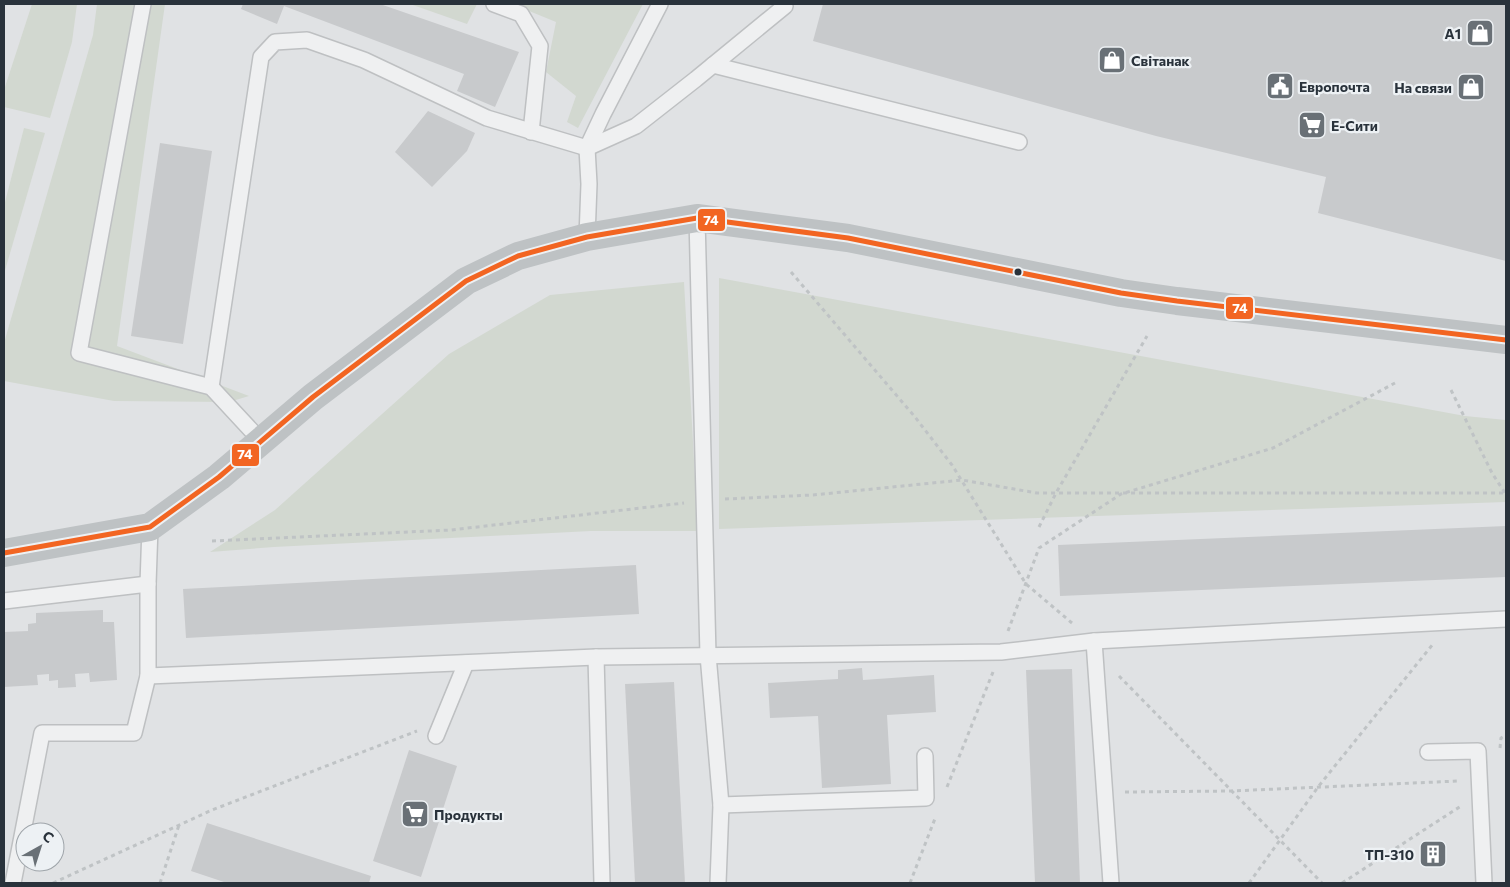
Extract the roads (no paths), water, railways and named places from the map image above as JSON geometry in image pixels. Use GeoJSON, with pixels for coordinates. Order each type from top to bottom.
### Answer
{"type":"FeatureCollection","features":[{"type":"Feature","properties":{"kind":"main road"},"geometry":{"type":"LineString","coordinates":[[12,549],[150,527],[219,477],[313,397],[466,281],[518,256],[587,237],[697,218],[848,238],[1121,293],[1177,302],[1506,340]]}},
{"type":"Feature","properties":{"kind":"lane"},"geometry":{"type":"LineString","coordinates":[[143,4],[79,353],[211,388],[262,442]]}},
{"type":"Feature","properties":{"kind":"lane"},"geometry":{"type":"LineString","coordinates":[[494,4],[522,14],[540,46],[531,132]]}},
{"type":"Feature","properties":{"kind":"lane"},"geometry":{"type":"LineString","coordinates":[[587,237],[589,184],[587,148],[660,4]]}},
{"type":"Feature","properties":{"kind":"lane"},"geometry":{"type":"LineString","coordinates":[[211,388],[261,57],[275,42],[307,40],[340,51],[364,60],[487,118],[587,148],[636,126],[786,6]]}},
{"type":"Feature","properties":{"kind":"lane"},"geometry":{"type":"LineString","coordinates":[[713,65],[1019,142]]}},
{"type":"Feature","properties":{"kind":"lane"},"geometry":{"type":"LineString","coordinates":[[697,218],[708,655],[721,806],[718,883]]}},
{"type":"Feature","properties":{"kind":"lane"},"geometry":{"type":"LineString","coordinates":[[13,883],[42,733],[134,733],[148,676],[150,527]]}},
{"type":"Feature","properties":{"kind":"lane"},"geometry":{"type":"LineString","coordinates":[[4,601],[148,584]]}},
{"type":"Feature","properties":{"kind":"lane"},"geometry":{"type":"LineString","coordinates":[[148,676],[596,657],[1000,652],[1094,642],[1506,619]]}},
{"type":"Feature","properties":{"kind":"lane"},"geometry":{"type":"LineString","coordinates":[[1094,642],[1111,883]]}},
{"type":"Feature","properties":{"kind":"lane"},"geometry":{"type":"LineString","coordinates":[[596,657],[602,883]]}},
{"type":"Feature","properties":{"kind":"lane"},"geometry":{"type":"LineString","coordinates":[[439,729],[466,663]]}},
{"type":"Feature","properties":{"kind":"lane"},"geometry":{"type":"LineString","coordinates":[[1428,752],[1478,751],[1484,883]]}},
{"type":"Feature","properties":{"kind":"lane"},"geometry":{"type":"LineString","coordinates":[[721,806],[926,798],[925,756]]}},
{"type":"Feature","properties":{"kind":"place","name":"A1"},"geometry":{"type":"Point","coordinates":[1480,33]}},
{"type":"Feature","properties":{"kind":"place","name":"Світанак"},"geometry":{"type":"Point","coordinates":[1112,60]}},
{"type":"Feature","properties":{"kind":"place","name":"Европочта"},"geometry":{"type":"Point","coordinates":[1280,86]}},
{"type":"Feature","properties":{"kind":"place","name":"На связи"},"geometry":{"type":"Point","coordinates":[1471,87]}},
{"type":"Feature","properties":{"kind":"place","name":"Е-Сити"},"geometry":{"type":"Point","coordinates":[1312,125]}},
{"type":"Feature","properties":{"kind":"place","name":"Продукты"},"geometry":{"type":"Point","coordinates":[415,814]}},
{"type":"Feature","properties":{"kind":"place","name":"ТП-310"},"geometry":{"type":"Point","coordinates":[1433,854]}}]}
